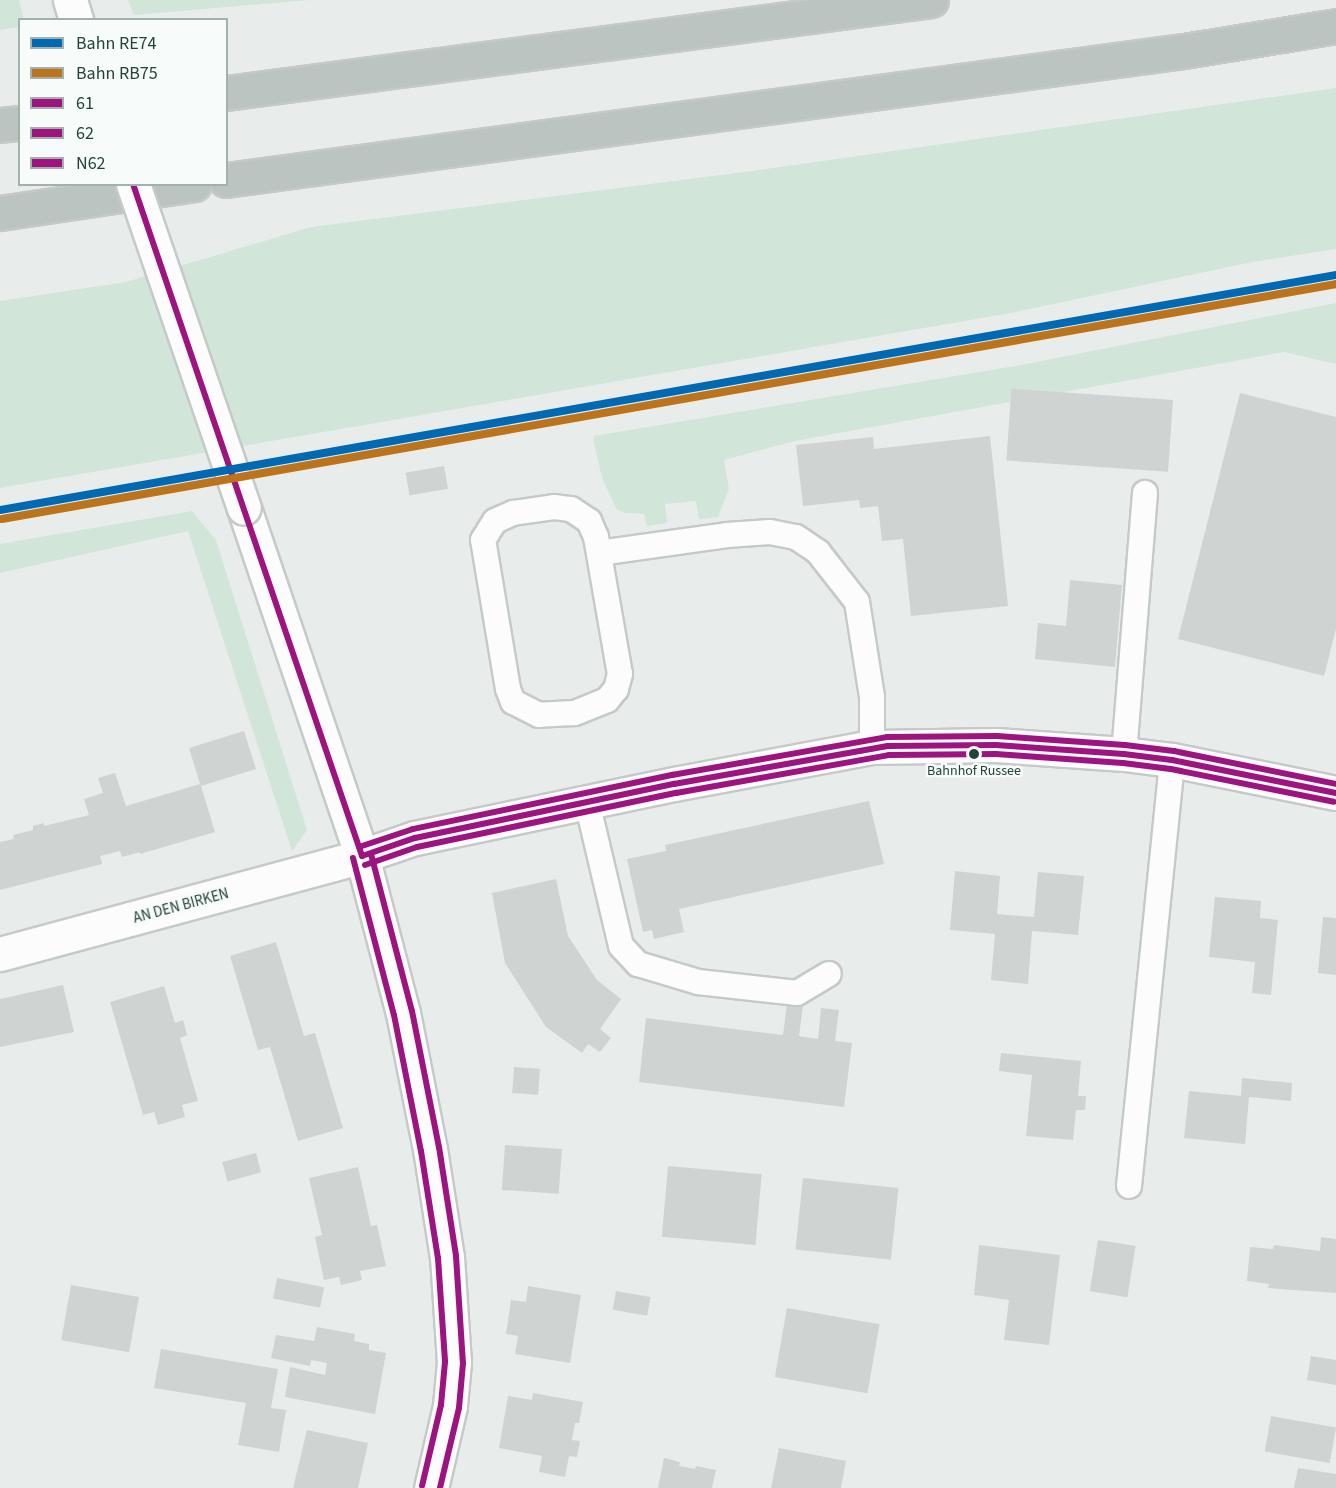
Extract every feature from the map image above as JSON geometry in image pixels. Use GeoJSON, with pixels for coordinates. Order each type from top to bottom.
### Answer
{"type":"FeatureCollection","features":[{"type":"Feature","properties":{"kind":"highway"},"geometry":{"type":"LineString","coordinates":[[228,93],[931,0]]}},
{"type":"Feature","properties":{"kind":"highway"},"geometry":{"type":"LineString","coordinates":[[228,180],[1161,54],[1336,26]]}},
{"type":"Feature","properties":{"kind":"highway"},"geometry":{"type":"LineString","coordinates":[[0,125],[18,123]]}},
{"type":"Feature","properties":{"kind":"highway"},"geometry":{"type":"LineString","coordinates":[[0,213],[181,186]]}},
{"type":"Feature","properties":{"kind":"street"},"geometry":{"type":"LineString","coordinates":[[70,0],[75,18]]}},
{"type":"Feature","properties":{"kind":"street"},"geometry":{"type":"LineString","coordinates":[[134,186],[362,856],[403,1013],[430,1149],[447,1257],[454,1362],[450,1406],[431,1488]]}},
{"type":"Feature","properties":{"kind":"street","name":"AN DEN BIRKEN"},"geometry":{"type":"LineString","coordinates":[[0,954],[362,856],[415,838],[872,747],[996,745],[1124,754],[1172,760],[1336,792]]}},
{"type":"Feature","properties":{"kind":"lane"},"geometry":{"type":"LineString","coordinates":[[1124,754],[1145,493]]}},
{"type":"Feature","properties":{"kind":"lane"},"geometry":{"type":"LineString","coordinates":[[554,507],[572,509],[589,521],[596,537],[599,553],[620,674],[616,689],[607,700],[574,714],[539,715],[524,710],[513,702],[508,689],[483,552],[483,540],[495,521],[513,513],[554,507]]}},
{"type":"Feature","properties":{"kind":"lane"},"geometry":{"type":"LineString","coordinates":[[599,553],[727,535],[770,532],[796,537],[818,552],[857,602],[872,697],[872,747]]}},
{"type":"Feature","properties":{"kind":"lane"},"geometry":{"type":"LineString","coordinates":[[1129,1186],[1172,760]]}},
{"type":"Feature","properties":{"kind":"lane"},"geometry":{"type":"LineString","coordinates":[[587,802],[621,946],[638,963],[698,982],[797,993],[829,974]]}},
{"type":"Feature","properties":{"kind":"green space"},"geometry":{"type":"Polygon","coordinates":[[[0,0],[19,0],[24,18],[18,18],[18,27],[0,30],[0,0]]]}},
{"type":"Feature","properties":{"kind":"green space"},"geometry":{"type":"Polygon","coordinates":[[[128,0],[310,0],[134,15],[128,0]]]}},
{"type":"Feature","properties":{"kind":"green space"},"geometry":{"type":"Polygon","coordinates":[[[1336,88],[1336,249],[1252,262],[1011,313],[0,488],[0,301],[126,282],[311,227],[752,171],[1336,88]]]}},
{"type":"Feature","properties":{"kind":"green space"},"geometry":{"type":"Polygon","coordinates":[[[1336,303],[1336,364],[1284,352],[795,441],[724,460],[729,489],[718,517],[699,519],[696,501],[665,504],[667,523],[647,526],[644,514],[617,510],[602,478],[594,443],[593,436],[1021,365],[1336,303]]]}},
{"type":"Feature","properties":{"kind":"green space"},"geometry":{"type":"Polygon","coordinates":[[[192,511],[216,540],[307,830],[292,851],[188,531],[0,573],[0,544],[192,511]]]}},
{"type":"Feature","properties":{"kind":"building"},"geometry":{"type":"Polygon","coordinates":[[[1011,389],[1173,400],[1168,472],[1006,461],[1011,389]]]}},
{"type":"Feature","properties":{"kind":"building"},"geometry":{"type":"Polygon","coordinates":[[[1240,393],[1336,417],[1336,629],[1324,676],[1178,639],[1240,393]]]}},
{"type":"Feature","properties":{"kind":"building"},"geometry":{"type":"Polygon","coordinates":[[[990,436],[1008,606],[911,616],[903,539],[882,541],[878,506],[860,508],[859,500],[803,506],[796,445],[873,437],[874,449],[990,436]]]}},
{"type":"Feature","properties":{"kind":"building"},"geometry":{"type":"Polygon","coordinates":[[[444,466],[448,489],[410,495],[406,473],[444,466]]]}},
{"type":"Feature","properties":{"kind":"building"},"geometry":{"type":"Polygon","coordinates":[[[1070,580],[1122,585],[1115,667],[1035,659],[1038,623],[1066,626],[1070,580]]]}},
{"type":"Feature","properties":{"kind":"building"},"geometry":{"type":"Polygon","coordinates":[[[244,731],[256,769],[201,786],[215,832],[140,854],[140,852],[122,857],[120,851],[100,856],[102,864],[0,890],[0,842],[14,839],[13,835],[33,830],[33,826],[44,823],[44,826],[89,815],[84,799],[103,793],[98,778],[115,773],[126,806],[200,784],[189,748],[244,731]]]}},
{"type":"Feature","properties":{"kind":"building"},"geometry":{"type":"Polygon","coordinates":[[[869,801],[884,864],[679,909],[684,932],[654,939],[652,930],[643,932],[627,859],[666,851],[665,845],[869,801]]]}},
{"type":"Feature","properties":{"kind":"building"},"geometry":{"type":"Polygon","coordinates":[[[955,871],[1000,876],[997,914],[1034,917],[1038,872],[1084,876],[1078,935],[1032,931],[1028,984],[991,980],[995,934],[950,930],[955,871]]]}},
{"type":"Feature","properties":{"kind":"building"},"geometry":{"type":"Polygon","coordinates":[[[556,879],[568,936],[597,980],[621,999],[600,1029],[611,1038],[600,1052],[588,1044],[582,1053],[546,1027],[505,963],[492,893],[556,879]]]}},
{"type":"Feature","properties":{"kind":"building"},"geometry":{"type":"Polygon","coordinates":[[[1215,897],[1261,901],[1260,918],[1278,920],[1271,995],[1252,993],[1255,962],[1209,957],[1215,897]]]}},
{"type":"Feature","properties":{"kind":"building"},"geometry":{"type":"Polygon","coordinates":[[[1323,917],[1336,918],[1336,975],[1318,973],[1323,917]]]}},
{"type":"Feature","properties":{"kind":"building"},"geometry":{"type":"Polygon","coordinates":[[[276,942],[304,1036],[315,1033],[343,1128],[298,1141],[270,1047],[258,1050],[230,956],[276,942]]]}},
{"type":"Feature","properties":{"kind":"building"},"geometry":{"type":"Polygon","coordinates":[[[63,985],[74,1032],[0,1047],[0,999],[63,985]]]}},
{"type":"Feature","properties":{"kind":"building"},"geometry":{"type":"Polygon","coordinates":[[[164,986],[175,1023],[183,1020],[187,1035],[180,1038],[198,1101],[182,1105],[185,1117],[158,1125],[154,1112],[143,1115],[110,1002],[164,986]]]}},
{"type":"Feature","properties":{"kind":"building"},"geometry":{"type":"Polygon","coordinates":[[[787,1004],[803,1006],[799,1036],[818,1039],[821,1008],[839,1010],[835,1041],[852,1043],[844,1107],[639,1082],[646,1018],[783,1035],[787,1004]]]}},
{"type":"Feature","properties":{"kind":"building"},"geometry":{"type":"Polygon","coordinates":[[[1001,1053],[1081,1061],[1078,1096],[1086,1096],[1085,1110],[1076,1110],[1073,1140],[1026,1136],[1032,1075],[999,1071],[1001,1053]]]}},
{"type":"Feature","properties":{"kind":"building"},"geometry":{"type":"Polygon","coordinates":[[[514,1067],[540,1069],[538,1095],[512,1093],[514,1067]]]}},
{"type":"Feature","properties":{"kind":"building"},"geometry":{"type":"Polygon","coordinates":[[[1242,1078],[1292,1083],[1291,1101],[1249,1097],[1245,1144],[1184,1138],[1189,1091],[1241,1096],[1242,1078]]]}},
{"type":"Feature","properties":{"kind":"building"},"geometry":{"type":"Polygon","coordinates":[[[505,1145],[562,1149],[559,1194],[502,1190],[505,1145]]]}},
{"type":"Feature","properties":{"kind":"building"},"geometry":{"type":"Polygon","coordinates":[[[256,1153],[261,1172],[227,1181],[222,1162],[256,1153]]]}},
{"type":"Feature","properties":{"kind":"building"},"geometry":{"type":"Polygon","coordinates":[[[668,1166],[762,1174],[755,1245],[662,1237],[668,1166]]]}},
{"type":"Feature","properties":{"kind":"building"},"geometry":{"type":"Polygon","coordinates":[[[358,1167],[371,1226],[377,1225],[386,1266],[360,1271],[362,1280],[341,1285],[339,1277],[324,1280],[315,1237],[322,1235],[309,1178],[358,1167]]]}},
{"type":"Feature","properties":{"kind":"building"},"geometry":{"type":"Polygon","coordinates":[[[803,1178],[898,1188],[891,1260],[795,1250],[803,1178]]]}},
{"type":"Feature","properties":{"kind":"building"},"geometry":{"type":"Polygon","coordinates":[[[1321,1237],[1336,1239],[1336,1293],[1268,1288],[1269,1284],[1247,1281],[1250,1247],[1273,1249],[1274,1245],[1320,1251],[1321,1237]]]}},
{"type":"Feature","properties":{"kind":"building"},"geometry":{"type":"Polygon","coordinates":[[[1098,1240],[1136,1246],[1127,1297],[1090,1291],[1098,1240]]]}},
{"type":"Feature","properties":{"kind":"building"},"geometry":{"type":"Polygon","coordinates":[[[979,1245],[1060,1255],[1049,1345],[1004,1340],[1009,1300],[974,1295],[979,1245]]]}},
{"type":"Feature","properties":{"kind":"building"},"geometry":{"type":"Polygon","coordinates":[[[277,1278],[324,1287],[320,1308],[273,1299],[277,1278]]]}},
{"type":"Feature","properties":{"kind":"building"},"geometry":{"type":"Polygon","coordinates":[[[71,1285],[139,1297],[129,1352],[61,1340],[71,1285]]]}},
{"type":"Feature","properties":{"kind":"building"},"geometry":{"type":"Polygon","coordinates":[[[528,1286],[581,1295],[570,1363],[515,1354],[518,1336],[506,1334],[511,1300],[526,1302],[528,1286]]]}},
{"type":"Feature","properties":{"kind":"building"},"geometry":{"type":"Polygon","coordinates":[[[616,1291],[650,1297],[647,1316],[613,1310],[616,1291]]]}},
{"type":"Feature","properties":{"kind":"building"},"geometry":{"type":"Polygon","coordinates":[[[787,1308],[880,1324],[867,1393],[775,1377],[787,1308]]]}},
{"type":"Feature","properties":{"kind":"building"},"geometry":{"type":"Polygon","coordinates":[[[317,1327],[355,1334],[354,1341],[369,1344],[369,1350],[386,1353],[375,1414],[285,1397],[290,1367],[325,1375],[327,1363],[311,1360],[310,1366],[271,1358],[276,1335],[314,1341],[317,1327]]]}},
{"type":"Feature","properties":{"kind":"building"},"geometry":{"type":"Polygon","coordinates":[[[161,1349],[278,1369],[271,1408],[286,1410],[279,1452],[238,1445],[246,1403],[154,1388],[161,1349]]]}},
{"type":"Feature","properties":{"kind":"building"},"geometry":{"type":"Polygon","coordinates":[[[1311,1356],[1336,1360],[1336,1385],[1307,1380],[1311,1356]]]}},
{"type":"Feature","properties":{"kind":"building"},"geometry":{"type":"Polygon","coordinates":[[[533,1393],[583,1402],[579,1423],[575,1423],[572,1440],[580,1441],[577,1457],[569,1456],[565,1477],[539,1472],[542,1456],[499,1448],[508,1396],[532,1400],[533,1393]]]}},
{"type":"Feature","properties":{"kind":"building"},"geometry":{"type":"Polygon","coordinates":[[[1271,1416],[1336,1427],[1330,1463],[1265,1451],[1271,1416]]]}},
{"type":"Feature","properties":{"kind":"building"},"geometry":{"type":"Polygon","coordinates":[[[307,1430],[368,1443],[358,1488],[293,1488],[307,1430]]]}},
{"type":"Feature","properties":{"kind":"building"},"geometry":{"type":"Polygon","coordinates":[[[779,1448],[846,1461],[841,1488],[771,1488],[779,1448]]]}},
{"type":"Feature","properties":{"kind":"building"},"geometry":{"type":"Polygon","coordinates":[[[664,1458],[680,1462],[679,1466],[695,1469],[696,1466],[716,1470],[712,1488],[658,1488],[664,1458]]]}},
{"type":"Feature","properties":{"kind":"building"},"geometry":{"type":"Polygon","coordinates":[[[1298,1468],[1336,1474],[1336,1488],[1294,1488],[1298,1468]]]}},
{"type":"Feature","properties":{"kind":"rail line","name":"RE74"},"geometry":{"type":"LineString","coordinates":[[0,510],[1336,275]]}},
{"type":"Feature","properties":{"kind":"rail line","name":"RB75"},"geometry":{"type":"LineString","coordinates":[[2,519],[1336,284]]}},
{"type":"Feature","properties":{"kind":"transit line","name":"61"},"geometry":{"type":"LineString","coordinates":[[134,186],[362,856]]}},
{"type":"Feature","properties":{"kind":"transit line","name":"N62"},"geometry":{"type":"LineString","coordinates":[[359,847],[413,829],[672,775],[887,737],[997,736],[1125,745],[1174,751],[1336,784]]}},
{"type":"Feature","properties":{"kind":"transit line","name":"61"},"geometry":{"type":"LineString","coordinates":[[362,856],[415,838],[674,784],[888,746],[996,745],[1124,754],[1172,760],[1336,793]]}},
{"type":"Feature","properties":{"kind":"transit line","name":"62"},"geometry":{"type":"LineString","coordinates":[[365,865],[417,847],[676,793],[889,755],[996,754],[1123,763],[1171,769],[1334,802]]}},
{"type":"Feature","properties":{"kind":"transit line","name":"N62"},"geometry":{"type":"LineString","coordinates":[[371,854],[412,1011],[439,1147],[456,1256],[463,1363],[459,1408],[440,1488]]}},
{"type":"Feature","properties":{"kind":"transit line","name":"62"},"geometry":{"type":"LineString","coordinates":[[353,858],[394,1015],[421,1151],[438,1258],[445,1362],[441,1405],[422,1486]]}},
{"type":"Feature","properties":{"kind":"place","name":"Bahnhof Russee"},"geometry":{"type":"Point","coordinates":[974,754]}}]}
